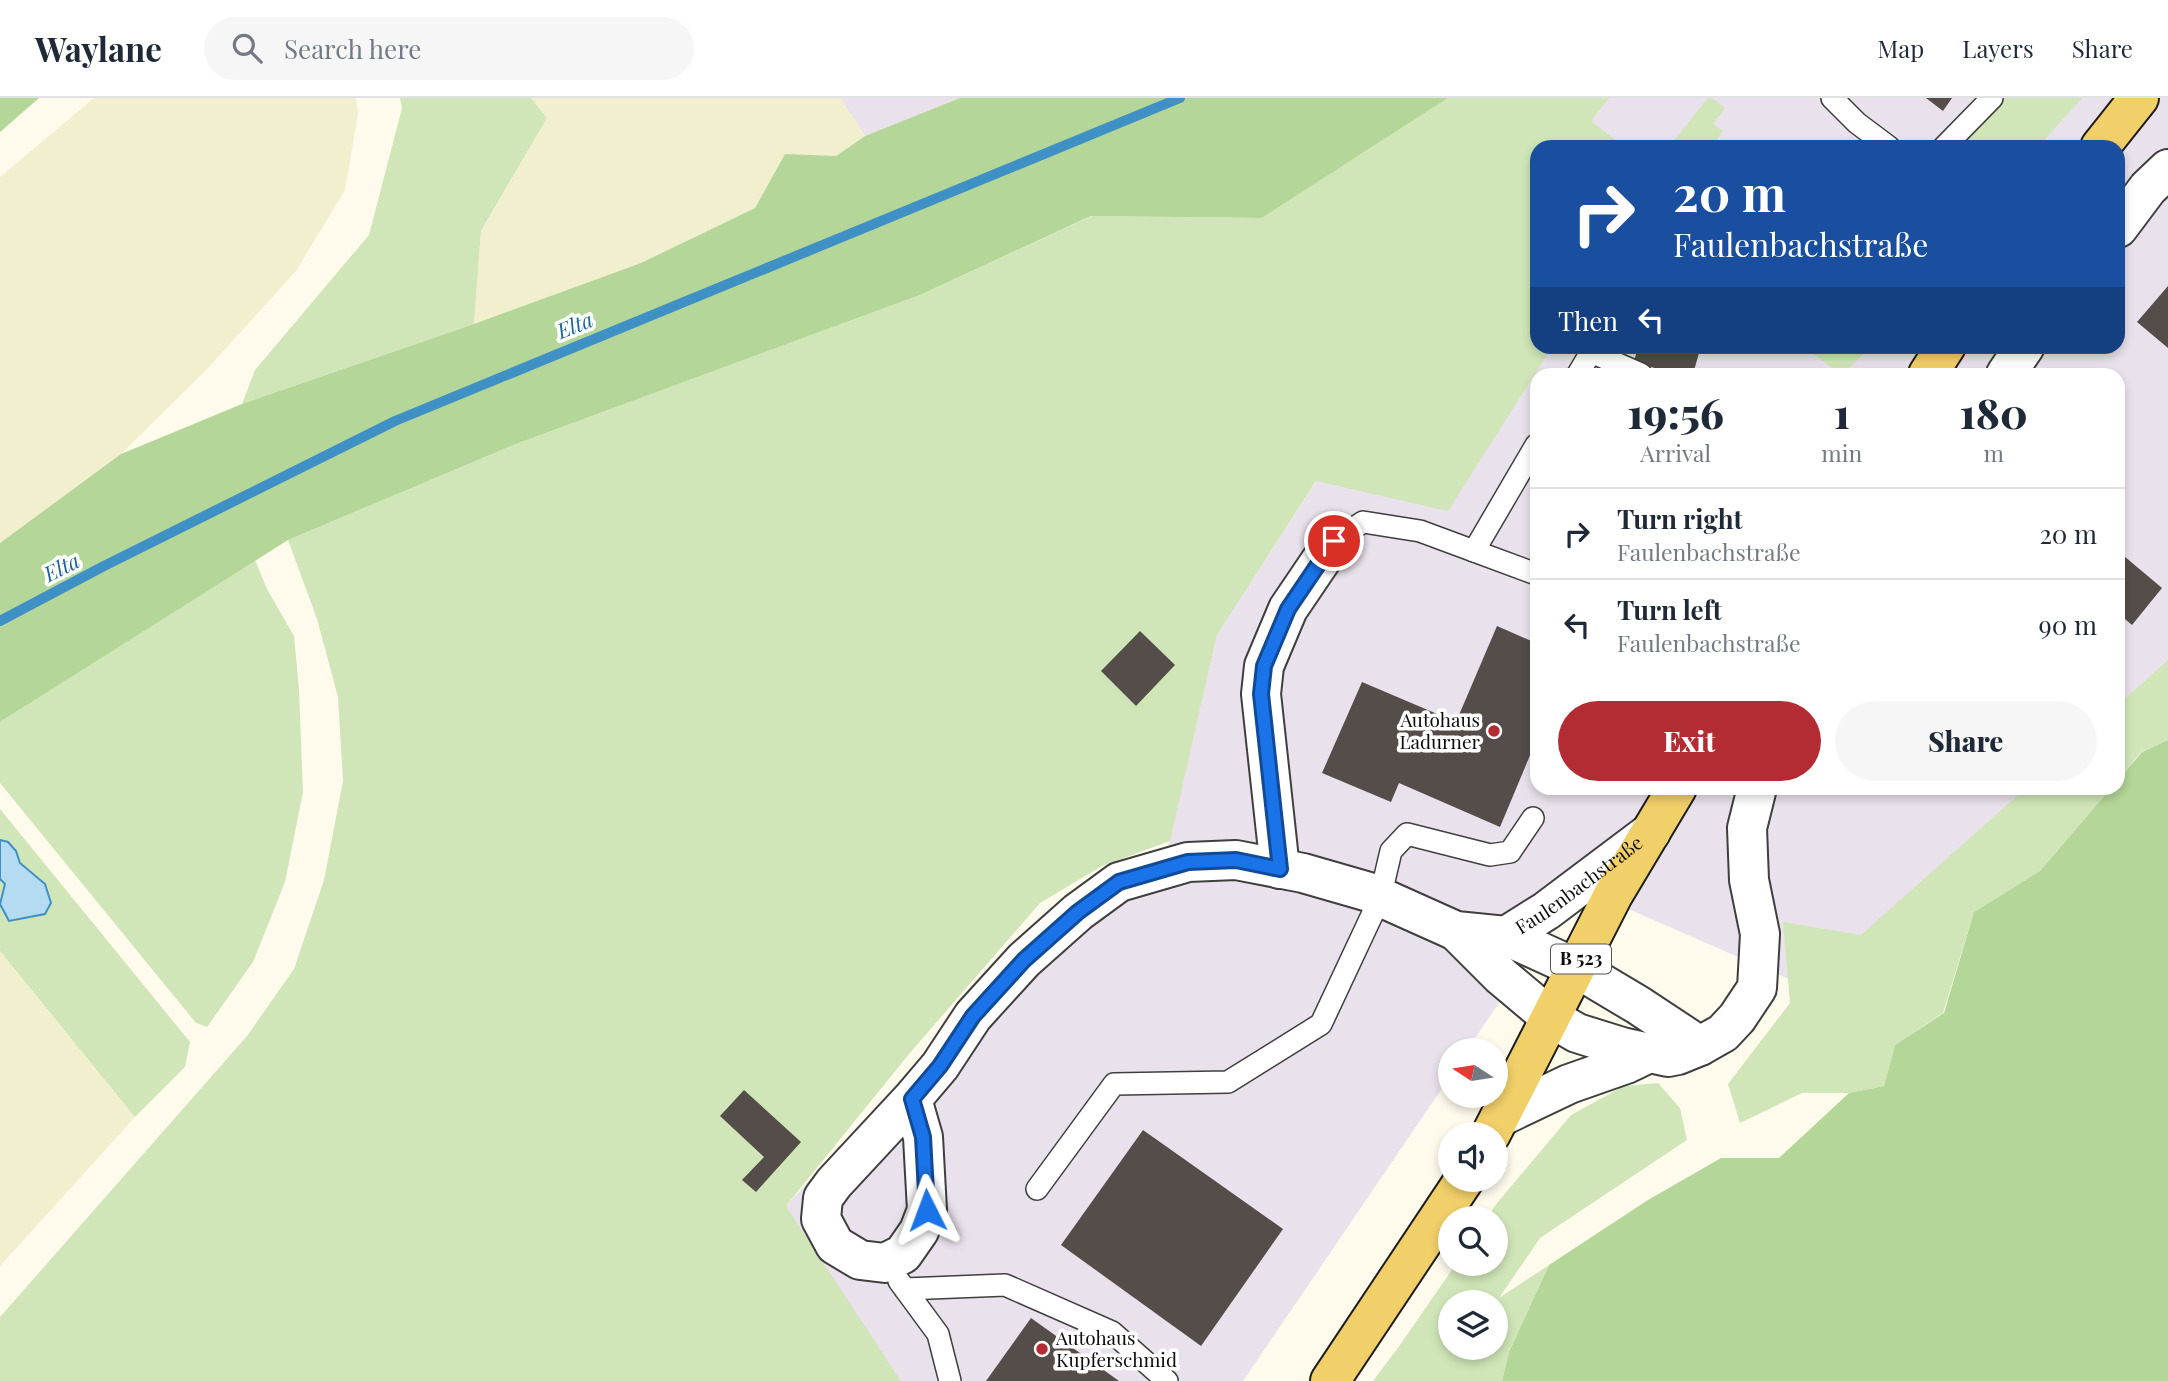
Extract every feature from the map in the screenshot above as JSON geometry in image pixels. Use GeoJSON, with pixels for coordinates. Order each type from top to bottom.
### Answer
{"type":"FeatureCollection","features":[{"type":"Feature","properties":{"kind":"main road"},"geometry":{"type":"LineString","coordinates":[[2106,140],[2139,98]]}},
{"type":"Feature","properties":{"kind":"main road","name":"B 523"},"geometry":{"type":"LineString","coordinates":[[1497,1122],[1614,895],[1673,795]]}},
{"type":"Feature","properties":{"kind":"main road"},"geometry":{"type":"LineString","coordinates":[[1330,1381],[1456,1192]]}},
{"type":"Feature","properties":{"kind":"street"},"geometry":{"type":"LineString","coordinates":[[2125,219],[2148,188],[2168,169]]}},
{"type":"Feature","properties":{"kind":"street"},"geometry":{"type":"LineString","coordinates":[[1280,869],[1261,694],[1264,666],[1288,609],[1334,541]]}},
{"type":"Feature","properties":{"kind":"street","name":"Faulenbachstraße"},"geometry":{"type":"LineString","coordinates":[[1456,931],[1501,976],[1551,1018],[1577,1033],[1668,1057],[1700,1046],[1730,1026],[1757,988],[1760,934],[1749,880],[1747,828],[1755,795]]}},
{"type":"Feature","properties":{"kind":"street","name":"Faulenbachstraße"},"geometry":{"type":"LineString","coordinates":[[1506,936],[1546,911],[1651,832]]}},
{"type":"Feature","properties":{"kind":"street","name":"Faulenbachstraße"},"geometry":{"type":"LineString","coordinates":[[895,1276],[835,1245],[821,1219],[823,1198],[940,1066],[973,1016],[1024,960],[1078,912],[1119,882],[1188,862],[1236,860],[1303,873],[1380,898],[1456,931],[1506,936],[1576,968],[1700,1046]]}},
{"type":"Feature","properties":{"kind":"street"},"geometry":{"type":"LineString","coordinates":[[1500,1122],[1569,1084],[1626,1064],[1650,1052]]}},
{"type":"Feature","properties":{"kind":"street"},"geometry":{"type":"LineString","coordinates":[[895,1276],[903,1254],[919,1231],[927,1210],[923,1137],[912,1099]]}},
{"type":"Feature","properties":{"kind":"lane"},"geometry":{"type":"LineString","coordinates":[[1832,98],[1857,123],[1880,140]]}},
{"type":"Feature","properties":{"kind":"lane"},"geometry":{"type":"LineString","coordinates":[[1951,140],[1992,98]]}},
{"type":"Feature","properties":{"kind":"lane"},"geometry":{"type":"LineString","coordinates":[[1596,354],[1627,368]]}},
{"type":"Feature","properties":{"kind":"lane"},"geometry":{"type":"LineString","coordinates":[[1474,551],[1530,455]]}},
{"type":"Feature","properties":{"kind":"lane"},"geometry":{"type":"LineString","coordinates":[[1334,541],[1363,522],[1420,531],[1530,572]]}},
{"type":"Feature","properties":{"kind":"lane"},"geometry":{"type":"LineString","coordinates":[[1037,1189],[1114,1084],[1228,1082],[1321,1024],[1380,898],[1391,851],[1407,834],[1471,848],[1490,855],[1510,852],[1532,818]]}},
{"type":"Feature","properties":{"kind":"lane"},"geometry":{"type":"LineString","coordinates":[[895,1276],[938,1334],[950,1381]]}},
{"type":"Feature","properties":{"kind":"lane"},"geometry":{"type":"LineString","coordinates":[[895,1276],[1005,1285],[1112,1332],[1167,1381]]}},
{"type":"Feature","properties":{"kind":"shaded area"},"geometry":{"type":"Polygon","coordinates":[[[94,98],[356,98],[358,113],[345,190],[296,271],[208,368],[121,454],[0,543],[0,177],[94,98]]]}},
{"type":"Feature","properties":{"kind":"shaded area"},"geometry":{"type":"Polygon","coordinates":[[[531,98],[840,98],[865,136],[836,156],[785,154],[755,208],[641,263],[474,324],[481,232],[547,118],[531,98]]]}},
{"type":"Feature","properties":{"kind":"shaded area"},"geometry":{"type":"Polygon","coordinates":[[[840,98],[960,98],[865,136],[840,98]]]}},
{"type":"Feature","properties":{"kind":"shaded area"},"geometry":{"type":"Polygon","coordinates":[[[1549,98],[2168,98],[2168,667],[2125,708],[2125,368],[1530,368],[1530,795],[2034,795],[1823,994],[1578,887],[1475,1038],[1438,1038],[1438,1094],[1243,1381],[901,1381],[785,1207],[1047,918],[1163,869],[1217,635],[1317,480],[1538,354],[2125,354],[2125,140],[1564,140],[1549,98]]]}},
{"type":"Feature","properties":{"kind":"shaded area"},"geometry":{"type":"Polygon","coordinates":[[[0,951],[135,1117],[0,1266],[0,951]]]}},
{"type":"Feature","properties":{"kind":"green space"},"geometry":{"type":"Polygon","coordinates":[[[0,98],[39,98],[0,132],[0,98]]]}},
{"type":"Feature","properties":{"kind":"green space"},"geometry":{"type":"Polygon","coordinates":[[[400,98],[531,98],[547,118],[481,231],[474,324],[242,404],[255,370],[369,235],[402,108],[400,98]]]}},
{"type":"Feature","properties":{"kind":"green space"},"geometry":{"type":"Polygon","coordinates":[[[960,98],[1448,98],[1262,218],[1091,216],[920,295],[516,444],[288,540],[0,722],[0,543],[121,454],[242,404],[641,263],[755,208],[785,154],[836,156],[865,136],[960,98]]]}},
{"type":"Feature","properties":{"kind":"green space"},"geometry":{"type":"Polygon","coordinates":[[[1448,98],[1609,98],[1591,121],[1615,140],[1530,140],[1530,354],[1548,354],[1539,368],[1530,368],[1530,382],[1448,511],[1316,481],[1217,635],[1170,841],[1102,866],[1040,903],[909,1054],[786,1206],[901,1381],[0,1381],[0,1317],[247,1036],[294,969],[324,880],[343,781],[338,697],[317,619],[288,540],[516,444],[920,295],[1092,216],[1262,218],[1448,98]]]}},
{"type":"Feature","properties":{"kind":"green space"},"geometry":{"type":"Polygon","coordinates":[[[1708,98],[1725,108],[1713,124],[1723,131],[1716,140],[1675,140],[1708,98]]]}},
{"type":"Feature","properties":{"kind":"green space"},"geometry":{"type":"Polygon","coordinates":[[[1992,98],[2082,98],[2044,140],[1951,140],[1992,98]]]}},
{"type":"Feature","properties":{"kind":"green space"},"geometry":{"type":"Polygon","coordinates":[[[1814,354],[1863,354],[1850,368],[1832,368],[1814,354]]]}},
{"type":"Feature","properties":{"kind":"green space"},"geometry":{"type":"Polygon","coordinates":[[[255,560],[267,589],[294,636],[303,792],[285,882],[253,962],[207,1027],[196,1023],[0,783],[0,722],[255,560]]]}},
{"type":"Feature","properties":{"kind":"green space"},"geometry":{"type":"Polygon","coordinates":[[[2168,660],[2168,740],[2141,752],[2125,771],[2125,699],[2168,660]]]}},
{"type":"Feature","properties":{"kind":"green space"},"geometry":{"type":"Polygon","coordinates":[[[2168,740],[2168,1381],[1502,1381],[1509,1352],[1549,1265],[1648,1200],[1721,1158],[1779,1158],[1849,1093],[1884,1086],[1895,1045],[1944,1013],[1974,912],[2040,871],[2105,795],[2125,795],[2125,772],[2142,752],[2168,740]]]}},
{"type":"Feature","properties":{"kind":"green space"},"geometry":{"type":"Polygon","coordinates":[[[2018,795],[2105,795],[2040,871],[1974,912],[1943,1013],[1895,1045],[1884,1086],[1849,1093],[1802,1093],[1740,1123],[1728,1084],[1790,1003],[1783,922],[1861,935],[2018,795]]]}},
{"type":"Feature","properties":{"kind":"green space"},"geometry":{"type":"Polygon","coordinates":[[[0,809],[190,1042],[185,1067],[135,1117],[0,951],[0,809]]]}},
{"type":"Feature","properties":{"kind":"green space"},"geometry":{"type":"Polygon","coordinates":[[[1658,1083],[1680,1108],[1687,1140],[1540,1238],[1504,1290],[1438,1290],[1448,1276],[1508,1276],[1508,1206],[1495,1206],[1571,1115],[1624,1086],[1658,1083]]]}},
{"type":"Feature","properties":{"kind":"green space"},"geometry":{"type":"Polygon","coordinates":[[[1549,1265],[1508,1356],[1508,1292],[1549,1265]]]}},
{"type":"Feature","properties":{"kind":"green space"},"geometry":{"type":"Polygon","coordinates":[[[1438,1290],[1438,1360],[1507,1360],[1502,1381],[1373,1381],[1438,1290]]]}},
{"type":"Feature","properties":{"kind":"water"},"geometry":{"type":"Polygon","coordinates":[[[0,840],[8,842],[16,851],[20,863],[45,884],[51,903],[45,914],[9,921],[0,904],[5,884],[0,879],[0,840]]]}},
{"type":"Feature","properties":{"kind":"building"},"geometry":{"type":"Polygon","coordinates":[[[1926,98],[1952,98],[1943,111],[1926,98]]]}},
{"type":"Feature","properties":{"kind":"building"},"geometry":{"type":"Polygon","coordinates":[[[2168,286],[2168,348],[2137,322],[2168,286]]]}},
{"type":"Feature","properties":{"kind":"building"},"geometry":{"type":"Polygon","coordinates":[[[1636,354],[1699,354],[1695,368],[1654,368],[1634,362],[1636,354]]]}},
{"type":"Feature","properties":{"kind":"building"},"geometry":{"type":"Polygon","coordinates":[[[2125,557],[2162,588],[2132,625],[2125,619],[2125,557]]]}},
{"type":"Feature","properties":{"kind":"building"},"geometry":{"type":"Polygon","coordinates":[[[1497,626],[1530,640],[1530,755],[1500,827],[1399,783],[1391,802],[1322,773],[1362,682],[1456,722],[1497,626]]]}},
{"type":"Feature","properties":{"kind":"building"},"geometry":{"type":"Polygon","coordinates":[[[1140,631],[1175,665],[1136,706],[1101,671],[1140,631]]]}},
{"type":"Feature","properties":{"kind":"building"},"geometry":{"type":"Polygon","coordinates":[[[744,1090],[801,1142],[756,1192],[742,1180],[764,1157],[720,1116],[744,1090]]]}},
{"type":"Feature","properties":{"kind":"building"},"geometry":{"type":"Polygon","coordinates":[[[1143,1130],[1283,1229],[1201,1346],[1061,1245],[1143,1130]]]}},
{"type":"Feature","properties":{"kind":"building","name":"Autohaus Kupferschmid"},"geometry":{"type":"Polygon","coordinates":[[[1031,1318],[1119,1381],[986,1381],[1031,1318]]]}},
{"type":"Feature","properties":{"kind":"waterway","name":"Elta"},"geometry":{"type":"LineString","coordinates":[[0,621],[395,421],[1180,98]]}},
{"type":"Feature","properties":{"kind":"place","name":"Autohaus Ladurner"},"geometry":{"type":"Point","coordinates":[1494,731]}},
{"type":"Feature","properties":{"kind":"place","name":"Autohaus Kupferschmid"},"geometry":{"type":"Point","coordinates":[1042,1349]}},
{"type":"Feature","properties":{"kind":"route"},"geometry":{"type":"LineString","coordinates":[[927,1210],[923,1137],[912,1099],[940,1066],[973,1016],[1024,960],[1078,912],[1119,882],[1188,862],[1236,860],[1280,869],[1261,694],[1264,666],[1288,609],[1334,541]]}}]}
